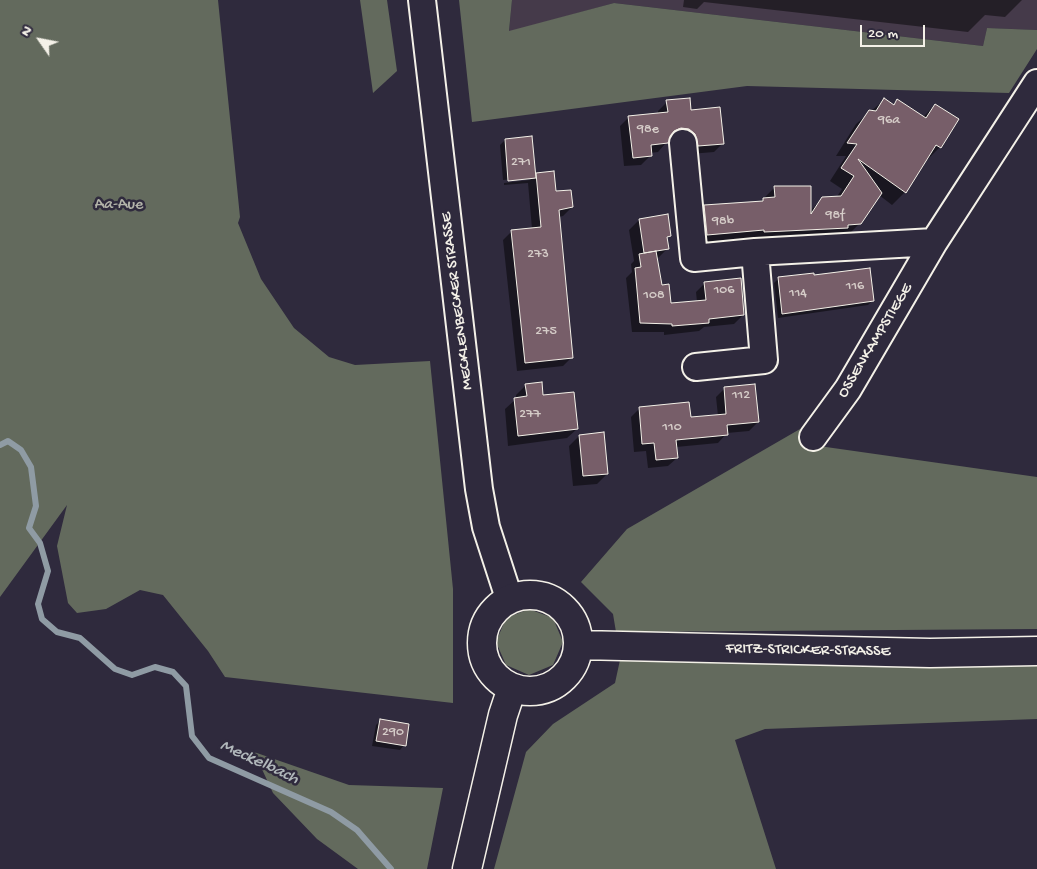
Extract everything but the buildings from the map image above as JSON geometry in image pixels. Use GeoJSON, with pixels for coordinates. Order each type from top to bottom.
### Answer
{"type":"FeatureCollection","features":[{"type":"Feature","properties":{"kind":"main road"},"geometry":{"type":"LineString","coordinates":[[529,594],[547,596],[565,608],[576,625],[579,645],[574,664],[564,678],[548,688],[530,692],[512,688],[495,677],[485,662],[482,643],[485,625],[494,610],[510,598],[529,594]]}},
{"type":"Feature","properties":{"kind":"main road","name":"FRITZ-STRICKER-STRASSE"},"geometry":{"type":"LineString","coordinates":[[579,645],[920,653],[1037,651]]}},
{"type":"Feature","properties":{"kind":"main road"},"geometry":{"type":"LineString","coordinates":[[467,869],[503,716],[512,688]]}},
{"type":"Feature","properties":{"kind":"street","name":"MECKLENBECKER STRASSE"},"geometry":{"type":"LineString","coordinates":[[422,0],[479,489],[486,527],[510,598]]}},
{"type":"Feature","properties":{"kind":"street","name":"OSSENKAMPSTIEGE"},"geometry":{"type":"LineString","coordinates":[[813,438],[848,389],[934,242],[1037,83]]}},
{"type":"Feature","properties":{"kind":"street"},"geometry":{"type":"LineString","coordinates":[[684,143],[694,258],[755,252],[934,242]]}},
{"type":"Feature","properties":{"kind":"street"},"geometry":{"type":"LineString","coordinates":[[696,367],[764,360],[755,252]]}},
{"type":"Feature","properties":{"kind":"shaded area"},"geometry":{"type":"Polygon","coordinates":[[[512,0],[1037,0],[1037,30],[987,28],[983,46],[614,3],[509,32],[512,0]]]}},
{"type":"Feature","properties":{"kind":"green space","name":"Aa-Aue"},"geometry":{"type":"Polygon","coordinates":[[[0,0],[218,0],[240,217],[238,223],[261,279],[294,328],[329,357],[355,365],[430,361],[453,589],[453,703],[225,677],[208,651],[163,595],[140,590],[106,609],[77,613],[68,603],[57,546],[67,505],[0,597],[0,0]]]}},
{"type":"Feature","properties":{"kind":"green space"},"geometry":{"type":"Polygon","coordinates":[[[360,0],[387,0],[397,71],[373,93],[360,0]]]}},
{"type":"Feature","properties":{"kind":"green space"},"geometry":{"type":"Polygon","coordinates":[[[459,0],[512,0],[509,31],[614,3],[983,46],[987,28],[1037,30],[1037,49],[1009,93],[747,86],[472,122],[459,0]]]}},
{"type":"Feature","properties":{"kind":"green space"},"geometry":{"type":"Polygon","coordinates":[[[800,429],[819,446],[1037,477],[1037,629],[616,632],[613,614],[581,582],[627,529],[800,429]]]}},
{"type":"Feature","properties":{"kind":"green space"},"geometry":{"type":"Polygon","coordinates":[[[529,609],[553,618],[563,642],[553,665],[529,675],[506,665],[496,642],[506,618],[529,609]]]}},
{"type":"Feature","properties":{"kind":"green space"},"geometry":{"type":"Polygon","coordinates":[[[620,660],[1037,660],[1037,719],[765,729],[735,740],[776,869],[494,869],[526,752],[553,724],[615,683],[620,660]]]}},
{"type":"Feature","properties":{"kind":"green space"},"geometry":{"type":"Polygon","coordinates":[[[254,752],[349,785],[443,788],[427,869],[358,869],[317,839],[273,793],[254,752]]]}},
{"type":"Feature","properties":{"kind":"waterway","name":"Meckelbach"},"geometry":{"type":"LineString","coordinates":[[0,445],[8,441],[21,450],[31,467],[36,506],[29,528],[40,543],[48,571],[38,604],[42,619],[57,632],[80,638],[115,669],[132,675],[155,667],[173,672],[186,686],[192,736],[209,758],[331,812],[357,830],[391,869]]}}]}
